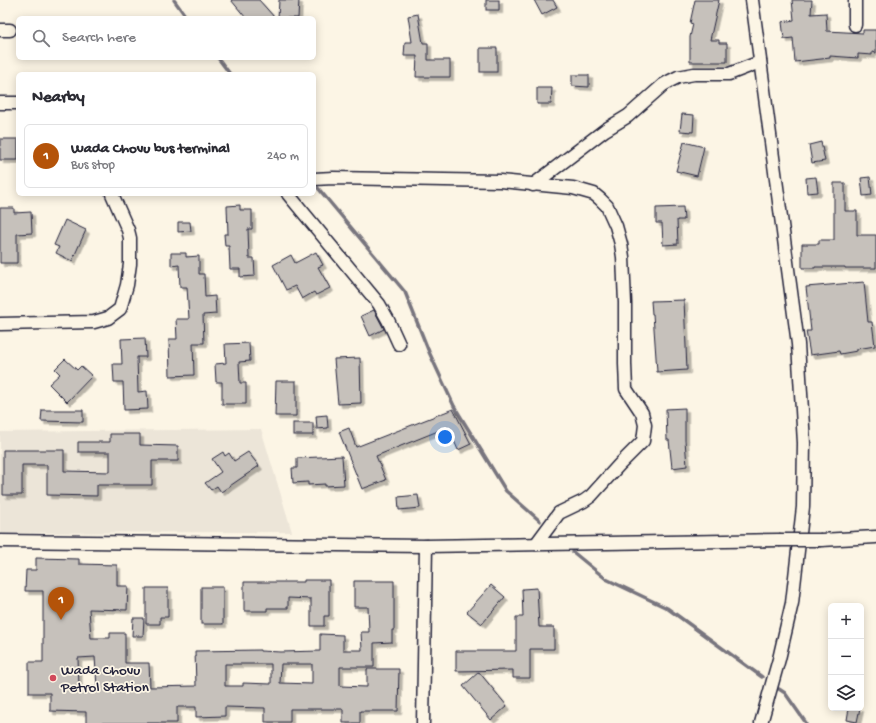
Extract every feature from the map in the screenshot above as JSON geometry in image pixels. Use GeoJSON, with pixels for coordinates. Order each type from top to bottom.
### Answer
{"type":"FeatureCollection","features":[{"type":"Feature","properties":{"kind":"street"},"geometry":{"type":"LineString","coordinates":[[752,0],[798,344],[804,443],[803,507],[792,603],[779,659],[761,723]]}},
{"type":"Feature","properties":{"kind":"street"},"geometry":{"type":"LineString","coordinates":[[855,0],[855,25]]}},
{"type":"Feature","properties":{"kind":"street"},"geometry":{"type":"LineString","coordinates":[[533,185],[605,130],[628,116],[670,81],[678,77],[694,74],[729,74],[760,62]]}},
{"type":"Feature","properties":{"kind":"street"},"geometry":{"type":"LineString","coordinates":[[0,103],[16,103]]}},
{"type":"Feature","properties":{"kind":"street"},"geometry":{"type":"LineString","coordinates":[[316,179],[451,179],[551,185],[573,188],[594,194],[607,206],[616,226],[623,257],[626,390],[642,413],[645,425],[643,441],[591,496],[559,513],[536,544]]}},
{"type":"Feature","properties":{"kind":"street"},"geometry":{"type":"LineString","coordinates":[[0,324],[94,322],[108,318],[120,309],[127,285],[130,264],[130,238],[113,196]]}},
{"type":"Feature","properties":{"kind":"street"},"geometry":{"type":"LineString","coordinates":[[290,196],[379,304],[399,344]]}},
{"type":"Feature","properties":{"kind":"street"},"geometry":{"type":"LineString","coordinates":[[0,541],[426,546],[821,540],[876,537]]}},
{"type":"Feature","properties":{"kind":"street"},"geometry":{"type":"LineString","coordinates":[[423,723],[426,546]]}},
{"type":"Feature","properties":{"kind":"shaded area"},"geometry":{"type":"Polygon","coordinates":[[[261,429],[292,532],[0,533],[0,432],[261,429]]]}},
{"type":"Feature","properties":{"kind":"building"},"geometry":{"type":"Polygon","coordinates":[[[231,0],[259,0],[273,16],[244,16],[231,0]]]}},
{"type":"Feature","properties":{"kind":"building"},"geometry":{"type":"Polygon","coordinates":[[[279,0],[299,0],[298,16],[278,16],[279,0]]]}},
{"type":"Feature","properties":{"kind":"building"},"geometry":{"type":"Polygon","coordinates":[[[486,0],[499,0],[499,10],[486,10],[486,0]]]}},
{"type":"Feature","properties":{"kind":"building"},"geometry":{"type":"Polygon","coordinates":[[[534,0],[553,0],[557,7],[542,15],[534,0]]]}},
{"type":"Feature","properties":{"kind":"building"},"geometry":{"type":"Polygon","coordinates":[[[695,0],[719,0],[710,40],[719,40],[719,43],[727,43],[727,62],[690,62],[690,37],[693,24],[690,23],[695,0]]]}},
{"type":"Feature","properties":{"kind":"building"},"geometry":{"type":"Polygon","coordinates":[[[792,0],[812,0],[811,14],[826,13],[827,31],[863,33],[863,30],[876,30],[876,53],[872,52],[872,55],[858,54],[858,58],[830,56],[830,58],[795,62],[793,38],[784,39],[782,22],[794,20],[792,0]]]}},
{"type":"Feature","properties":{"kind":"building"},"geometry":{"type":"Polygon","coordinates":[[[418,14],[423,43],[428,43],[428,60],[450,60],[450,77],[416,77],[417,56],[404,56],[405,42],[412,42],[408,16],[418,14]]]}},
{"type":"Feature","properties":{"kind":"building"},"geometry":{"type":"Polygon","coordinates":[[[480,48],[497,48],[497,72],[480,72],[480,48]]]}},
{"type":"Feature","properties":{"kind":"building"},"geometry":{"type":"Polygon","coordinates":[[[572,75],[589,75],[589,87],[572,86],[572,75]]]}},
{"type":"Feature","properties":{"kind":"building"},"geometry":{"type":"Polygon","coordinates":[[[537,88],[552,88],[551,104],[537,104],[537,88]]]}},
{"type":"Feature","properties":{"kind":"building"},"geometry":{"type":"Polygon","coordinates":[[[682,114],[694,115],[693,132],[680,131],[682,114]]]}},
{"type":"Feature","properties":{"kind":"building"},"geometry":{"type":"Polygon","coordinates":[[[0,139],[16,139],[16,160],[0,160],[0,139]]]}},
{"type":"Feature","properties":{"kind":"building"},"geometry":{"type":"Polygon","coordinates":[[[684,142],[704,147],[697,176],[676,171],[684,142]]]}},
{"type":"Feature","properties":{"kind":"building"},"geometry":{"type":"Polygon","coordinates":[[[821,142],[825,161],[812,163],[809,145],[821,142]]]}},
{"type":"Feature","properties":{"kind":"building"},"geometry":{"type":"Polygon","coordinates":[[[816,177],[818,192],[807,193],[806,178],[816,177]]]}},
{"type":"Feature","properties":{"kind":"building"},"geometry":{"type":"Polygon","coordinates":[[[870,177],[872,195],[863,196],[861,178],[870,177]]]}},
{"type":"Feature","properties":{"kind":"building"},"geometry":{"type":"Polygon","coordinates":[[[834,183],[845,183],[845,211],[857,211],[857,235],[876,235],[876,268],[802,268],[802,244],[819,244],[819,240],[834,240],[834,183]]]}},
{"type":"Feature","properties":{"kind":"building"},"geometry":{"type":"Polygon","coordinates":[[[240,205],[240,210],[252,210],[252,229],[248,229],[249,258],[254,258],[255,276],[240,277],[240,269],[230,269],[229,246],[225,246],[224,234],[228,234],[227,206],[240,205]]]}},
{"type":"Feature","properties":{"kind":"building"},"geometry":{"type":"Polygon","coordinates":[[[683,207],[684,220],[677,220],[678,244],[663,245],[662,223],[656,223],[656,208],[683,207]]]}},
{"type":"Feature","properties":{"kind":"building"},"geometry":{"type":"Polygon","coordinates":[[[0,208],[14,208],[14,213],[31,212],[32,233],[17,234],[17,263],[0,263],[0,208]]]}},
{"type":"Feature","properties":{"kind":"building"},"geometry":{"type":"Polygon","coordinates":[[[65,220],[86,230],[72,261],[56,253],[59,247],[54,245],[65,220]]]}},
{"type":"Feature","properties":{"kind":"building"},"geometry":{"type":"Polygon","coordinates":[[[178,222],[190,222],[191,231],[178,232],[178,222]]]}},
{"type":"Feature","properties":{"kind":"building"},"geometry":{"type":"Polygon","coordinates":[[[316,252],[323,265],[318,267],[330,288],[316,295],[314,292],[302,299],[295,286],[286,290],[273,265],[291,255],[295,263],[316,252]]]}},
{"type":"Feature","properties":{"kind":"building"},"geometry":{"type":"Polygon","coordinates":[[[171,253],[186,253],[186,257],[199,256],[199,274],[204,274],[205,297],[215,296],[216,314],[203,315],[204,343],[193,343],[194,375],[170,376],[169,339],[177,339],[176,319],[189,319],[187,287],[180,287],[179,265],[171,266],[171,253]]]}},
{"type":"Feature","properties":{"kind":"building"},"geometry":{"type":"Polygon","coordinates":[[[864,282],[868,322],[872,322],[875,346],[840,354],[839,351],[810,355],[806,331],[811,331],[806,287],[864,282]]]}},
{"type":"Feature","properties":{"kind":"building"},"geometry":{"type":"Polygon","coordinates":[[[684,300],[687,370],[657,372],[651,301],[684,300]]]}},
{"type":"Feature","properties":{"kind":"building"},"geometry":{"type":"Polygon","coordinates":[[[374,310],[384,329],[370,336],[361,316],[374,310]]]}},
{"type":"Feature","properties":{"kind":"building"},"geometry":{"type":"Polygon","coordinates":[[[145,338],[146,357],[137,357],[138,392],[147,391],[148,409],[124,410],[123,382],[114,382],[113,364],[122,364],[121,339],[145,338]]]}},
{"type":"Feature","properties":{"kind":"building"},"geometry":{"type":"Polygon","coordinates":[[[249,343],[250,361],[239,362],[240,383],[246,383],[246,404],[222,404],[222,382],[216,382],[215,364],[226,363],[225,344],[249,343]]]}},
{"type":"Feature","properties":{"kind":"building"},"geometry":{"type":"Polygon","coordinates":[[[360,358],[361,403],[338,404],[334,359],[360,358]]]}},
{"type":"Feature","properties":{"kind":"building"},"geometry":{"type":"Polygon","coordinates":[[[65,359],[77,370],[81,366],[92,376],[67,402],[49,384],[60,374],[55,369],[65,359]]]}},
{"type":"Feature","properties":{"kind":"building"},"geometry":{"type":"Polygon","coordinates":[[[276,381],[296,381],[296,416],[275,416],[276,381]]]}},
{"type":"Feature","properties":{"kind":"building"},"geometry":{"type":"Polygon","coordinates":[[[685,408],[687,466],[672,468],[669,440],[667,440],[666,409],[685,408]]]}},
{"type":"Feature","properties":{"kind":"building"},"geometry":{"type":"Polygon","coordinates":[[[453,409],[471,444],[458,450],[448,427],[376,456],[386,480],[362,489],[339,432],[349,428],[356,447],[453,409]]]}},
{"type":"Feature","properties":{"kind":"building"},"geometry":{"type":"Polygon","coordinates":[[[42,410],[83,410],[83,422],[41,421],[42,410]]]}},
{"type":"Feature","properties":{"kind":"building"},"geometry":{"type":"Polygon","coordinates":[[[327,415],[328,428],[317,429],[316,416],[327,415]]]}},
{"type":"Feature","properties":{"kind":"building"},"geometry":{"type":"Polygon","coordinates":[[[293,423],[313,423],[313,435],[293,435],[293,423]]]}},
{"type":"Feature","properties":{"kind":"building"},"geometry":{"type":"Polygon","coordinates":[[[110,434],[140,434],[140,445],[178,446],[178,461],[152,461],[152,485],[97,485],[97,496],[47,495],[47,465],[22,465],[22,495],[3,495],[3,450],[64,450],[64,471],[110,472],[110,452],[78,452],[78,442],[110,442],[110,434]]]}},
{"type":"Feature","properties":{"kind":"building"},"geometry":{"type":"Polygon","coordinates":[[[223,452],[225,456],[229,453],[234,461],[248,452],[259,466],[221,492],[217,486],[211,490],[205,483],[221,472],[212,459],[223,452]]]}},
{"type":"Feature","properties":{"kind":"building"},"geometry":{"type":"Polygon","coordinates":[[[342,456],[344,485],[325,486],[325,484],[308,485],[308,482],[293,483],[292,468],[297,468],[297,458],[342,456]]]}},
{"type":"Feature","properties":{"kind":"building"},"geometry":{"type":"Polygon","coordinates":[[[418,495],[420,508],[399,510],[398,497],[418,495]]]}},
{"type":"Feature","properties":{"kind":"building"},"geometry":{"type":"Polygon","coordinates":[[[36,558],[79,559],[79,564],[117,565],[117,586],[128,586],[127,610],[89,609],[91,638],[110,638],[110,633],[125,633],[125,663],[149,663],[150,687],[196,686],[195,651],[320,651],[320,634],[343,635],[343,650],[362,650],[361,632],[369,632],[368,607],[354,607],[354,581],[394,581],[394,630],[392,630],[392,642],[374,643],[374,667],[340,667],[340,686],[367,687],[367,669],[399,669],[398,711],[360,711],[360,723],[343,723],[343,709],[290,709],[290,722],[265,722],[265,708],[225,707],[225,716],[196,717],[196,707],[177,707],[177,723],[86,723],[86,712],[50,711],[50,693],[29,693],[29,662],[43,662],[43,591],[25,591],[26,570],[36,570],[36,558]],[[95,657],[78,658],[79,687],[97,687],[95,657]],[[225,664],[225,686],[243,686],[243,683],[271,684],[271,664],[225,664]],[[281,664],[280,683],[312,684],[312,664],[281,664]]]}},
{"type":"Feature","properties":{"kind":"building"},"geometry":{"type":"Polygon","coordinates":[[[304,580],[329,580],[329,616],[324,616],[324,626],[311,626],[311,599],[288,598],[288,608],[267,608],[267,611],[244,611],[244,582],[304,582],[304,580]]]}},
{"type":"Feature","properties":{"kind":"building"},"geometry":{"type":"Polygon","coordinates":[[[491,585],[505,597],[482,624],[467,612],[491,585]]]}},
{"type":"Feature","properties":{"kind":"building"},"geometry":{"type":"Polygon","coordinates":[[[201,587],[223,587],[223,624],[201,624],[201,587]]]}},
{"type":"Feature","properties":{"kind":"building"},"geometry":{"type":"Polygon","coordinates":[[[146,588],[168,588],[168,617],[160,617],[160,624],[146,624],[146,588]]]}},
{"type":"Feature","properties":{"kind":"building"},"geometry":{"type":"Polygon","coordinates":[[[537,588],[539,627],[554,627],[554,649],[530,649],[530,678],[513,678],[513,670],[456,671],[456,651],[516,651],[516,617],[523,617],[522,589],[537,588]]]}},
{"type":"Feature","properties":{"kind":"building"},"geometry":{"type":"Polygon","coordinates":[[[133,618],[144,618],[143,636],[132,636],[133,618]]]}},
{"type":"Feature","properties":{"kind":"building"},"geometry":{"type":"Polygon","coordinates":[[[479,672],[507,706],[491,720],[463,686],[479,672]]]}},
{"type":"Feature","properties":{"kind":"building"},"geometry":{"type":"Polygon","coordinates":[[[848,711],[859,711],[857,722],[847,720],[848,711]]]}},
{"type":"Feature","properties":{"kind":"waterway"},"geometry":{"type":"LineString","coordinates":[[174,0],[186,16]]}},
{"type":"Feature","properties":{"kind":"waterway"},"geometry":{"type":"LineString","coordinates":[[220,60],[228,72]]}},
{"type":"Feature","properties":{"kind":"waterway"},"geometry":{"type":"LineString","coordinates":[[318,188],[405,292],[429,352],[454,406],[506,491],[540,521]]}},
{"type":"Feature","properties":{"kind":"waterway"},"geometry":{"type":"LineString","coordinates":[[573,552],[606,579],[667,608],[762,677]]}},
{"type":"Feature","properties":{"kind":"waterway"},"geometry":{"type":"LineString","coordinates":[[779,689],[785,693],[806,723]]}},
{"type":"Feature","properties":{"kind":"place","name":"Wada Chovu bus terminal"},"geometry":{"type":"Point","coordinates":[61,620]}},
{"type":"Feature","properties":{"kind":"place","name":"Wada Chovu Petrol Station"},"geometry":{"type":"Point","coordinates":[53,678]}}]}
